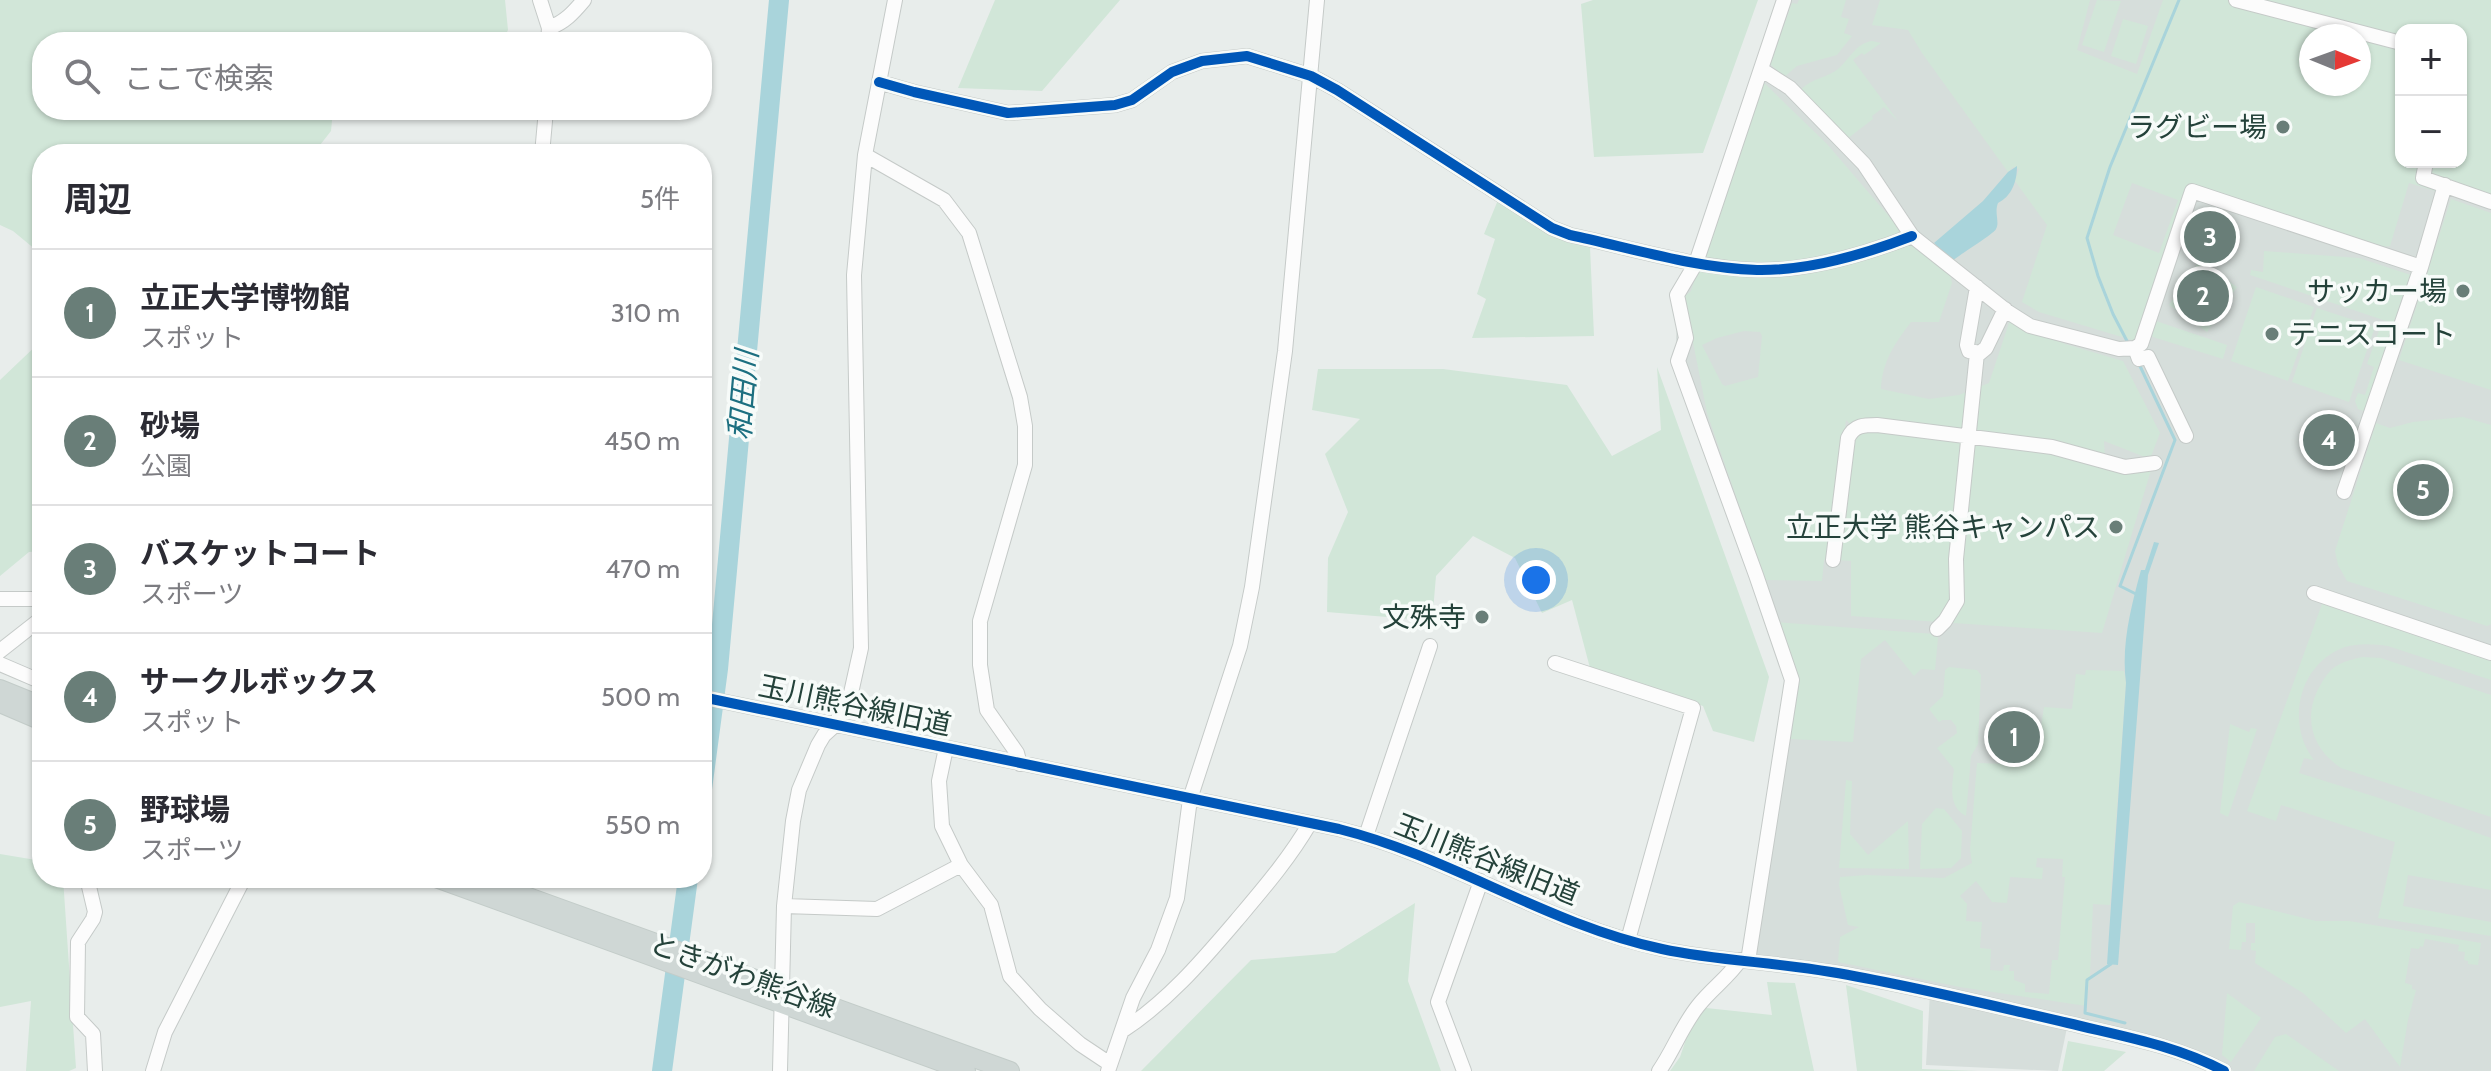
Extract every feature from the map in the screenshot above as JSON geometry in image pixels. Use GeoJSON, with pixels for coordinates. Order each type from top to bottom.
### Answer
{"type":"FeatureCollection","features":[{"type":"Feature","properties":{"kind":"main road"},"geometry":{"type":"LineString","coordinates":[[0,689],[32,702]]}},
{"type":"Feature","properties":{"kind":"main road"},"geometry":{"type":"LineString","coordinates":[[0,703],[32,717]]}},
{"type":"Feature","properties":{"kind":"main road","name":"ときがわ熊谷線"},"geometry":{"type":"LineString","coordinates":[[467,888],[638,944]]}},
{"type":"Feature","properties":{"kind":"main road","name":"ときがわ熊谷線"},"geometry":{"type":"LineString","coordinates":[[501,888],[714,972],[1010,1071]]}},
{"type":"Feature","properties":{"kind":"main road","name":"ときがわ熊谷線"},"geometry":{"type":"LineString","coordinates":[[781,996],[966,1071]]}},
{"type":"Feature","properties":{"kind":"street"},"geometry":{"type":"LineString","coordinates":[[540,0],[548,32]]}},
{"type":"Feature","properties":{"kind":"street"},"geometry":{"type":"LineString","coordinates":[[552,32],[584,0]]}},
{"type":"Feature","properties":{"kind":"street"},"geometry":{"type":"LineString","coordinates":[[780,1071],[784,906],[793,821],[799,790],[818,745],[835,725],[851,693],[861,648],[854,275],[865,155],[895,0]]}},
{"type":"Feature","properties":{"kind":"street"},"geometry":{"type":"LineString","coordinates":[[946,748],[939,781],[942,826],[961,865],[991,905],[1010,976],[1040,1009],[1109,1068],[1133,998],[1158,950],[1177,898],[1190,799],[1240,646],[1252,587],[1285,351],[1317,0]]}},
{"type":"Feature","properties":{"kind":"street"},"geometry":{"type":"LineString","coordinates":[[1659,1071],[1697,1007],[1744,960],[1792,680],[1678,361],[1686,338],[1677,295],[1696,263],[1784,0]]}},
{"type":"Feature","properties":{"kind":"street"},"geometry":{"type":"LineString","coordinates":[[2236,0],[2395,41]]}},
{"type":"Feature","properties":{"kind":"street"},"geometry":{"type":"LineString","coordinates":[[879,82],[1008,113],[1115,105],[1132,100],[1172,72],[1202,61],[1247,56],[1311,76],[1337,90],[1552,228],[1570,235],[1696,263],[1758,270],[1797,267],[1874,251],[1912,236]]}},
{"type":"Feature","properties":{"kind":"street"},"geometry":{"type":"LineString","coordinates":[[1762,70],[1790,88],[1864,164],[1912,236],[2005,309],[2030,326],[2046,331],[2119,349],[2135,348],[2141,344],[2192,191],[2421,267]]}},
{"type":"Feature","properties":{"kind":"street"},"geometry":{"type":"LineString","coordinates":[[543,144],[545,120]]}},
{"type":"Feature","properties":{"kind":"street"},"geometry":{"type":"LineString","coordinates":[[865,155],[944,200],[969,233],[1020,397],[1025,426],[1025,465],[980,621],[980,665],[987,710],[1017,753],[1020,764]]}},
{"type":"Feature","properties":{"kind":"street"},"geometry":{"type":"LineString","coordinates":[[2425,168],[2423,178],[2491,202]]}},
{"type":"Feature","properties":{"kind":"street"},"geometry":{"type":"LineString","coordinates":[[2344,492],[2421,267],[2445,185]]}},
{"type":"Feature","properties":{"kind":"street"},"geometry":{"type":"LineString","coordinates":[[1977,287],[1967,345],[1969,351],[1977,353],[1986,348],[2005,309]]}},
{"type":"Feature","properties":{"kind":"street"},"geometry":{"type":"LineString","coordinates":[[2135,348],[2139,359],[2148,357],[2186,436]]}},
{"type":"Feature","properties":{"kind":"street"},"geometry":{"type":"LineString","coordinates":[[1937,629],[1957,601],[1956,559],[1977,353]]}},
{"type":"Feature","properties":{"kind":"street"},"geometry":{"type":"LineString","coordinates":[[1833,560],[1848,438],[1851,431],[1861,425],[2052,447],[2125,467],[2155,463]]}},
{"type":"Feature","properties":{"kind":"street"},"geometry":{"type":"LineString","coordinates":[[2314,593],[2491,653]]}},
{"type":"Feature","properties":{"kind":"street"},"geometry":{"type":"LineString","coordinates":[[0,599],[32,599]]}},
{"type":"Feature","properties":{"kind":"street"},"geometry":{"type":"LineString","coordinates":[[0,651],[32,626]]}},
{"type":"Feature","properties":{"kind":"street"},"geometry":{"type":"LineString","coordinates":[[1366,836],[1430,646]]}},
{"type":"Feature","properties":{"kind":"street"},"geometry":{"type":"LineString","coordinates":[[1555,663],[1693,708],[1628,940]]}},
{"type":"Feature","properties":{"kind":"street"},"geometry":{"type":"LineString","coordinates":[[0,664],[32,678]]}},
{"type":"Feature","properties":{"kind":"street","name":"玉川熊谷線旧道"},"geometry":{"type":"LineString","coordinates":[[712,699],[1366,836],[1628,940],[1662,949],[1831,972],[2038,1016],[2170,1048],[2224,1071]]}},
{"type":"Feature","properties":{"kind":"street"},"geometry":{"type":"LineString","coordinates":[[1122,1031],[1149,1013],[1191,973],[1279,870],[1310,823]]}},
{"type":"Feature","properties":{"kind":"street"},"geometry":{"type":"LineString","coordinates":[[784,906],[877,909],[961,865]]}},
{"type":"Feature","properties":{"kind":"street"},"geometry":{"type":"LineString","coordinates":[[1464,1071],[1438,1002],[1481,881]]}},
{"type":"Feature","properties":{"kind":"street"},"geometry":{"type":"LineString","coordinates":[[89,888],[95,912],[78,942],[77,1017],[93,1034],[95,1071]]}},
{"type":"Feature","properties":{"kind":"street"},"geometry":{"type":"LineString","coordinates":[[153,1071],[165,1032],[239,888]]}},
{"type":"Feature","properties":{"kind":"shaded area","name":"立正大学 熊谷キャンパス"},"geometry":{"type":"Polygon","coordinates":[[[1783,0],[2230,0],[2323,24],[2299,24],[2299,96],[2371,96],[2371,36],[2395,42],[2395,168],[2414,168],[2491,204],[2491,1071],[2233,1071],[2196,1050],[2069,1018],[2058,1071],[1926,1065],[1930,992],[1743,963],[1790,678],[1679,361],[1676,338],[1678,307],[1783,0]]]}},
{"type":"Feature","properties":{"kind":"green space"},"geometry":{"type":"Polygon","coordinates":[[[0,0],[505,0],[507,32],[32,32],[32,120],[332,120],[331,131],[321,144],[32,144],[32,247],[0,225],[0,0]]]}},
{"type":"Feature","properties":{"kind":"green space"},"geometry":{"type":"Polygon","coordinates":[[[995,0],[1120,0],[1042,91],[958,88],[995,0]]]}},
{"type":"Feature","properties":{"kind":"green space"},"geometry":{"type":"Polygon","coordinates":[[[1593,0],[1758,0],[1703,153],[1594,157],[1581,4],[1593,0]]]}},
{"type":"Feature","properties":{"kind":"green space"},"geometry":{"type":"Polygon","coordinates":[[[1799,0],[1846,0],[1841,17],[1849,19],[1844,33],[1852,36],[1837,55],[1797,66],[1784,77],[1770,64],[1792,3],[1797,4],[1799,0]]]}},
{"type":"Feature","properties":{"kind":"green space"},"geometry":{"type":"Polygon","coordinates":[[[1880,0],[2090,0],[2077,50],[2137,74],[2163,0],[2228,0],[2320,24],[2299,24],[2299,96],[2371,96],[2371,37],[2395,43],[2395,168],[2424,168],[2422,179],[2440,185],[2435,191],[2409,183],[2390,246],[2380,247],[2187,185],[2135,341],[2039,312],[2022,302],[2047,225],[2015,181],[2019,169],[2013,167],[2008,172],[1908,30],[1872,25],[1880,0]],[[2132,183],[2113,235],[2159,253],[2178,200],[2132,183]]]}},
{"type":"Feature","properties":{"kind":"green space"},"geometry":{"type":"Polygon","coordinates":[[[2097,0],[2121,1],[2104,52],[2082,45],[2097,0]]]}},
{"type":"Feature","properties":{"kind":"green space"},"geometry":{"type":"Polygon","coordinates":[[[2253,0],[2491,0],[2491,198],[2430,176],[2431,168],[2467,168],[2467,24],[2395,24],[2395,37],[2371,31],[2371,24],[2344,24],[2253,0]]]}},
{"type":"Feature","properties":{"kind":"green space"},"geometry":{"type":"Polygon","coordinates":[[[2123,19],[2148,26],[2136,64],[2111,56],[2123,19]]]}},
{"type":"Feature","properties":{"kind":"green space"},"geometry":{"type":"Polygon","coordinates":[[[1872,41],[1881,43],[1853,60],[1898,121],[1884,107],[1847,139],[1799,92],[1838,69],[1857,48],[1872,41]]]}},
{"type":"Feature","properties":{"kind":"green space"},"geometry":{"type":"Polygon","coordinates":[[[1758,77],[1827,144],[1911,242],[1950,275],[1952,283],[1939,322],[1911,322],[1890,353],[1881,389],[1929,399],[1959,395],[1989,383],[2010,320],[2065,344],[2123,361],[2160,433],[2150,459],[2104,441],[2105,459],[2151,470],[2102,633],[1851,616],[1851,561],[1836,560],[1850,448],[1859,432],[1846,420],[1828,560],[1824,560],[1822,581],[1765,580],[1707,413],[1684,297],[1691,291],[1758,77]],[[1744,331],[1702,345],[1722,384],[1725,386],[1758,377],[1760,332],[1744,331]]]}},
{"type":"Feature","properties":{"kind":"green space","name":"サッカー場"},"geometry":{"type":"Polygon","coordinates":[[[2451,199],[2491,213],[2491,390],[2399,360],[2451,199]]]}},
{"type":"Feature","properties":{"kind":"green space"},"geometry":{"type":"Polygon","coordinates":[[[1498,200],[1590,247],[1594,336],[1472,338],[1486,299],[1477,294],[1495,239],[1484,234],[1498,200]]]}},
{"type":"Feature","properties":{"kind":"green space"},"geometry":{"type":"Polygon","coordinates":[[[2191,209],[2194,210],[2156,321],[2227,345],[2223,359],[2153,337],[2150,333],[2191,209]]]}},
{"type":"Feature","properties":{"kind":"green space"},"geometry":{"type":"Polygon","coordinates":[[[2201,220],[2228,230],[2219,255],[2192,245],[2201,220]]]}},
{"type":"Feature","properties":{"kind":"green space"},"geometry":{"type":"Polygon","coordinates":[[[2264,251],[2359,258],[2411,275],[2395,324],[2250,275],[2251,270],[2263,272],[2264,251]]]}},
{"type":"Feature","properties":{"kind":"green space"},"geometry":{"type":"Polygon","coordinates":[[[2199,261],[2237,287],[2207,332],[2169,305],[2199,261]]]}},
{"type":"Feature","properties":{"kind":"green space","name":"テニスコート"},"geometry":{"type":"Polygon","coordinates":[[[2256,287],[2314,307],[2288,381],[2231,361],[2256,287]]]}},
{"type":"Feature","properties":{"kind":"green space","name":"テニスコート"},"geometry":{"type":"Polygon","coordinates":[[[2317,308],[2375,327],[2349,402],[2292,382],[2317,308]]]}},
{"type":"Feature","properties":{"kind":"green space"},"geometry":{"type":"Polygon","coordinates":[[[2381,325],[2392,329],[2364,411],[2358,409],[2355,401],[2358,393],[2365,395],[2374,367],[2367,364],[2381,325]]]}},
{"type":"Feature","properties":{"kind":"green space"},"geometry":{"type":"Polygon","coordinates":[[[32,350],[32,552],[0,576],[0,380],[32,350]]]}},
{"type":"Feature","properties":{"kind":"green space"},"geometry":{"type":"Polygon","coordinates":[[[1657,367],[1769,677],[1754,742],[1713,731],[1703,706],[1590,668],[1572,600],[1542,613],[1515,558],[1473,536],[1436,576],[1433,611],[1411,619],[1327,612],[1328,558],[1348,512],[1325,454],[1360,419],[1312,410],[1318,369],[1443,369],[1567,385],[1612,456],[1661,430],[1657,367]]]}},
{"type":"Feature","properties":{"kind":"green space"},"geometry":{"type":"Polygon","coordinates":[[[2463,417],[2491,425],[2491,624],[2487,626],[2347,581],[2338,565],[2335,551],[2376,423],[2390,428],[2413,422],[2463,417]]]}},
{"type":"Feature","properties":{"kind":"green space"},"geometry":{"type":"Polygon","coordinates":[[[2322,604],[2491,661],[2491,680],[2388,646],[2356,645],[2329,655],[2307,680],[2301,696],[2300,729],[2314,760],[2304,758],[2299,773],[2491,838],[2491,890],[2408,875],[2403,906],[2491,922],[2491,936],[2378,918],[2395,842],[2281,805],[2276,821],[2247,811],[2322,604]]]}},
{"type":"Feature","properties":{"kind":"green space"},"geometry":{"type":"Polygon","coordinates":[[[1774,622],[1934,634],[1938,638],[1935,670],[1921,669],[1914,676],[1885,640],[1861,659],[1853,742],[1790,739],[1795,684],[1774,622]]]}},
{"type":"Feature","properties":{"kind":"green space"},"geometry":{"type":"Polygon","coordinates":[[[2362,657],[2381,658],[2491,695],[2491,817],[2341,768],[2323,751],[2316,741],[2311,719],[2315,696],[2333,669],[2362,657]]]}},
{"type":"Feature","properties":{"kind":"green space"},"geometry":{"type":"Polygon","coordinates":[[[1949,667],[1977,670],[1981,675],[1978,744],[1971,756],[1966,816],[1954,802],[1954,769],[1937,748],[1957,733],[1956,726],[1951,720],[1939,722],[1929,709],[1943,696],[1945,670],[1949,667]]]}},
{"type":"Feature","properties":{"kind":"green space"},"geometry":{"type":"Polygon","coordinates":[[[2086,670],[2124,671],[2126,683],[2110,905],[2093,904],[2086,1006],[1960,987],[1838,962],[1840,937],[1859,927],[1848,925],[1840,877],[1944,878],[1972,863],[1970,850],[1977,763],[2007,764],[2008,754],[2015,755],[2017,747],[2041,726],[2044,707],[2072,709],[2076,674],[2085,675],[2086,670]],[[2037,858],[2036,867],[2043,868],[2042,879],[2010,877],[2007,903],[1992,902],[1976,881],[1960,896],[1967,904],[1966,921],[1982,922],[1980,948],[1991,949],[1990,970],[2003,971],[2004,965],[2010,965],[2009,971],[2014,971],[2014,980],[2025,984],[2025,992],[2049,994],[2052,960],[2058,960],[2065,877],[2062,877],[2063,859],[2037,858]]]}},
{"type":"Feature","properties":{"kind":"green space"},"geometry":{"type":"Polygon","coordinates":[[[2230,724],[2249,732],[2251,728],[2257,729],[2228,817],[2220,813],[2230,724]]]}},
{"type":"Feature","properties":{"kind":"green space"},"geometry":{"type":"Polygon","coordinates":[[[1846,780],[1852,781],[1850,834],[1868,855],[1908,821],[1909,869],[1839,868],[1846,780]]]}},
{"type":"Feature","properties":{"kind":"green space"},"geometry":{"type":"Polygon","coordinates":[[[1936,808],[1944,809],[1962,831],[1961,858],[1951,868],[1920,869],[1922,824],[1936,808]]]}},
{"type":"Feature","properties":{"kind":"green space"},"geometry":{"type":"Polygon","coordinates":[[[0,854],[32,859],[32,888],[64,888],[76,1068],[69,1071],[26,1071],[31,1001],[0,1007],[0,854]]]}},
{"type":"Feature","properties":{"kind":"green space"},"geometry":{"type":"Polygon","coordinates":[[[2239,902],[2316,921],[2349,921],[2481,943],[2478,965],[2468,964],[2464,960],[2465,952],[2458,951],[2459,945],[2425,939],[2423,947],[2411,948],[2405,983],[2416,990],[2400,1067],[2365,1019],[2346,1033],[2303,993],[2255,963],[2256,951],[2251,950],[2251,943],[2255,943],[2255,923],[2246,923],[2246,942],[2242,942],[2241,950],[2229,949],[2233,906],[2239,902]]]}},
{"type":"Feature","properties":{"kind":"green space"},"geometry":{"type":"Polygon","coordinates":[[[1415,903],[1408,981],[1441,1071],[1141,1071],[1251,960],[1335,953],[1415,903]]]}},
{"type":"Feature","properties":{"kind":"green space"},"geometry":{"type":"Polygon","coordinates":[[[1767,982],[1795,983],[1814,1071],[1670,1071],[1680,1057],[1697,1007],[1772,1015],[1767,982]]]}},
{"type":"Feature","properties":{"kind":"green space"},"geometry":{"type":"Polygon","coordinates":[[[1846,985],[1923,1011],[1922,1069],[1978,1071],[1857,1071],[1846,985]]]}},
{"type":"Feature","properties":{"kind":"green space"},"geometry":{"type":"Polygon","coordinates":[[[2227,993],[2261,1018],[2231,1062],[2222,1055],[2227,993]]]}},
{"type":"Feature","properties":{"kind":"green space"},"geometry":{"type":"Polygon","coordinates":[[[2286,1034],[2339,1071],[2254,1071],[2275,1037],[2286,1034]]]}},
{"type":"Feature","properties":{"kind":"green space"},"geometry":{"type":"Polygon","coordinates":[[[2068,1041],[2126,1052],[2104,1071],[2062,1071],[2068,1041]]]}},
{"type":"Feature","properties":{"kind":"water"},"geometry":{"type":"Polygon","coordinates":[[[2017,166],[2013,188],[1998,203],[1996,229],[1952,261],[1934,243],[1983,201],[2017,166]]]}},
{"type":"Feature","properties":{"kind":"water"},"geometry":{"type":"Polygon","coordinates":[[[2154,542],[2159,543],[2148,575],[2118,965],[2107,964],[2126,683],[2126,640],[2141,570],[2145,570],[2154,542]]]}},
{"type":"Feature","properties":{"kind":"waterway","name":"和田川"},"geometry":{"type":"LineString","coordinates":[[712,714],[779,0]]}},
{"type":"Feature","properties":{"kind":"waterway"},"geometry":{"type":"LineString","coordinates":[[2128,343],[2098,276],[2087,238],[2110,167],[2179,0]]}},
{"type":"Feature","properties":{"kind":"waterway"},"geometry":{"type":"LineString","coordinates":[[2138,595],[2120,586],[2175,440],[2139,364]]}},
{"type":"Feature","properties":{"kind":"waterway","name":"和田川"},"geometry":{"type":"LineString","coordinates":[[662,1071],[687,888]]}},
{"type":"Feature","properties":{"kind":"waterway"},"geometry":{"type":"LineString","coordinates":[[2111,961],[2087,980],[2085,1013],[2125,1023]]}},
{"type":"Feature","properties":{"kind":"cycle path"},"geometry":{"type":"LineString","coordinates":[[879,82],[1008,113],[1115,105],[1132,100],[1172,72],[1202,61],[1247,56],[1311,76],[1337,90],[1552,228],[1570,235],[1686,261],[1757,270],[1796,268],[1836,260],[1912,236]]}},
{"type":"Feature","properties":{"kind":"cycle path"},"geometry":{"type":"LineString","coordinates":[[712,699],[1339,829],[1421,856],[1540,908],[1620,938],[1683,953],[1810,969],[1920,989],[2148,1042],[2224,1071]]}},
{"type":"Feature","properties":{"kind":"place","name":"ラグビー場"},"geometry":{"type":"Point","coordinates":[2283,127]}},
{"type":"Feature","properties":{"kind":"place","name":"バスケットコート"},"geometry":{"type":"Point","coordinates":[2210,237]}},
{"type":"Feature","properties":{"kind":"place","name":"サッカー場"},"geometry":{"type":"Point","coordinates":[2463,291]}},
{"type":"Feature","properties":{"kind":"place","name":"砂場"},"geometry":{"type":"Point","coordinates":[2203,296]}},
{"type":"Feature","properties":{"kind":"place","name":"テニスコート"},"geometry":{"type":"Point","coordinates":[2272,334]}},
{"type":"Feature","properties":{"kind":"place","name":"サークルボックス"},"geometry":{"type":"Point","coordinates":[2329,440]}},
{"type":"Feature","properties":{"kind":"place","name":"野球場"},"geometry":{"type":"Point","coordinates":[2423,490]}},
{"type":"Feature","properties":{"kind":"place","name":"立正大学 熊谷キャンパス"},"geometry":{"type":"Point","coordinates":[2116,527]}},
{"type":"Feature","properties":{"kind":"place","name":"文殊寺"},"geometry":{"type":"Point","coordinates":[1482,617]}},
{"type":"Feature","properties":{"kind":"place","name":"立正大学博物館"},"geometry":{"type":"Point","coordinates":[2014,737]}}]}
